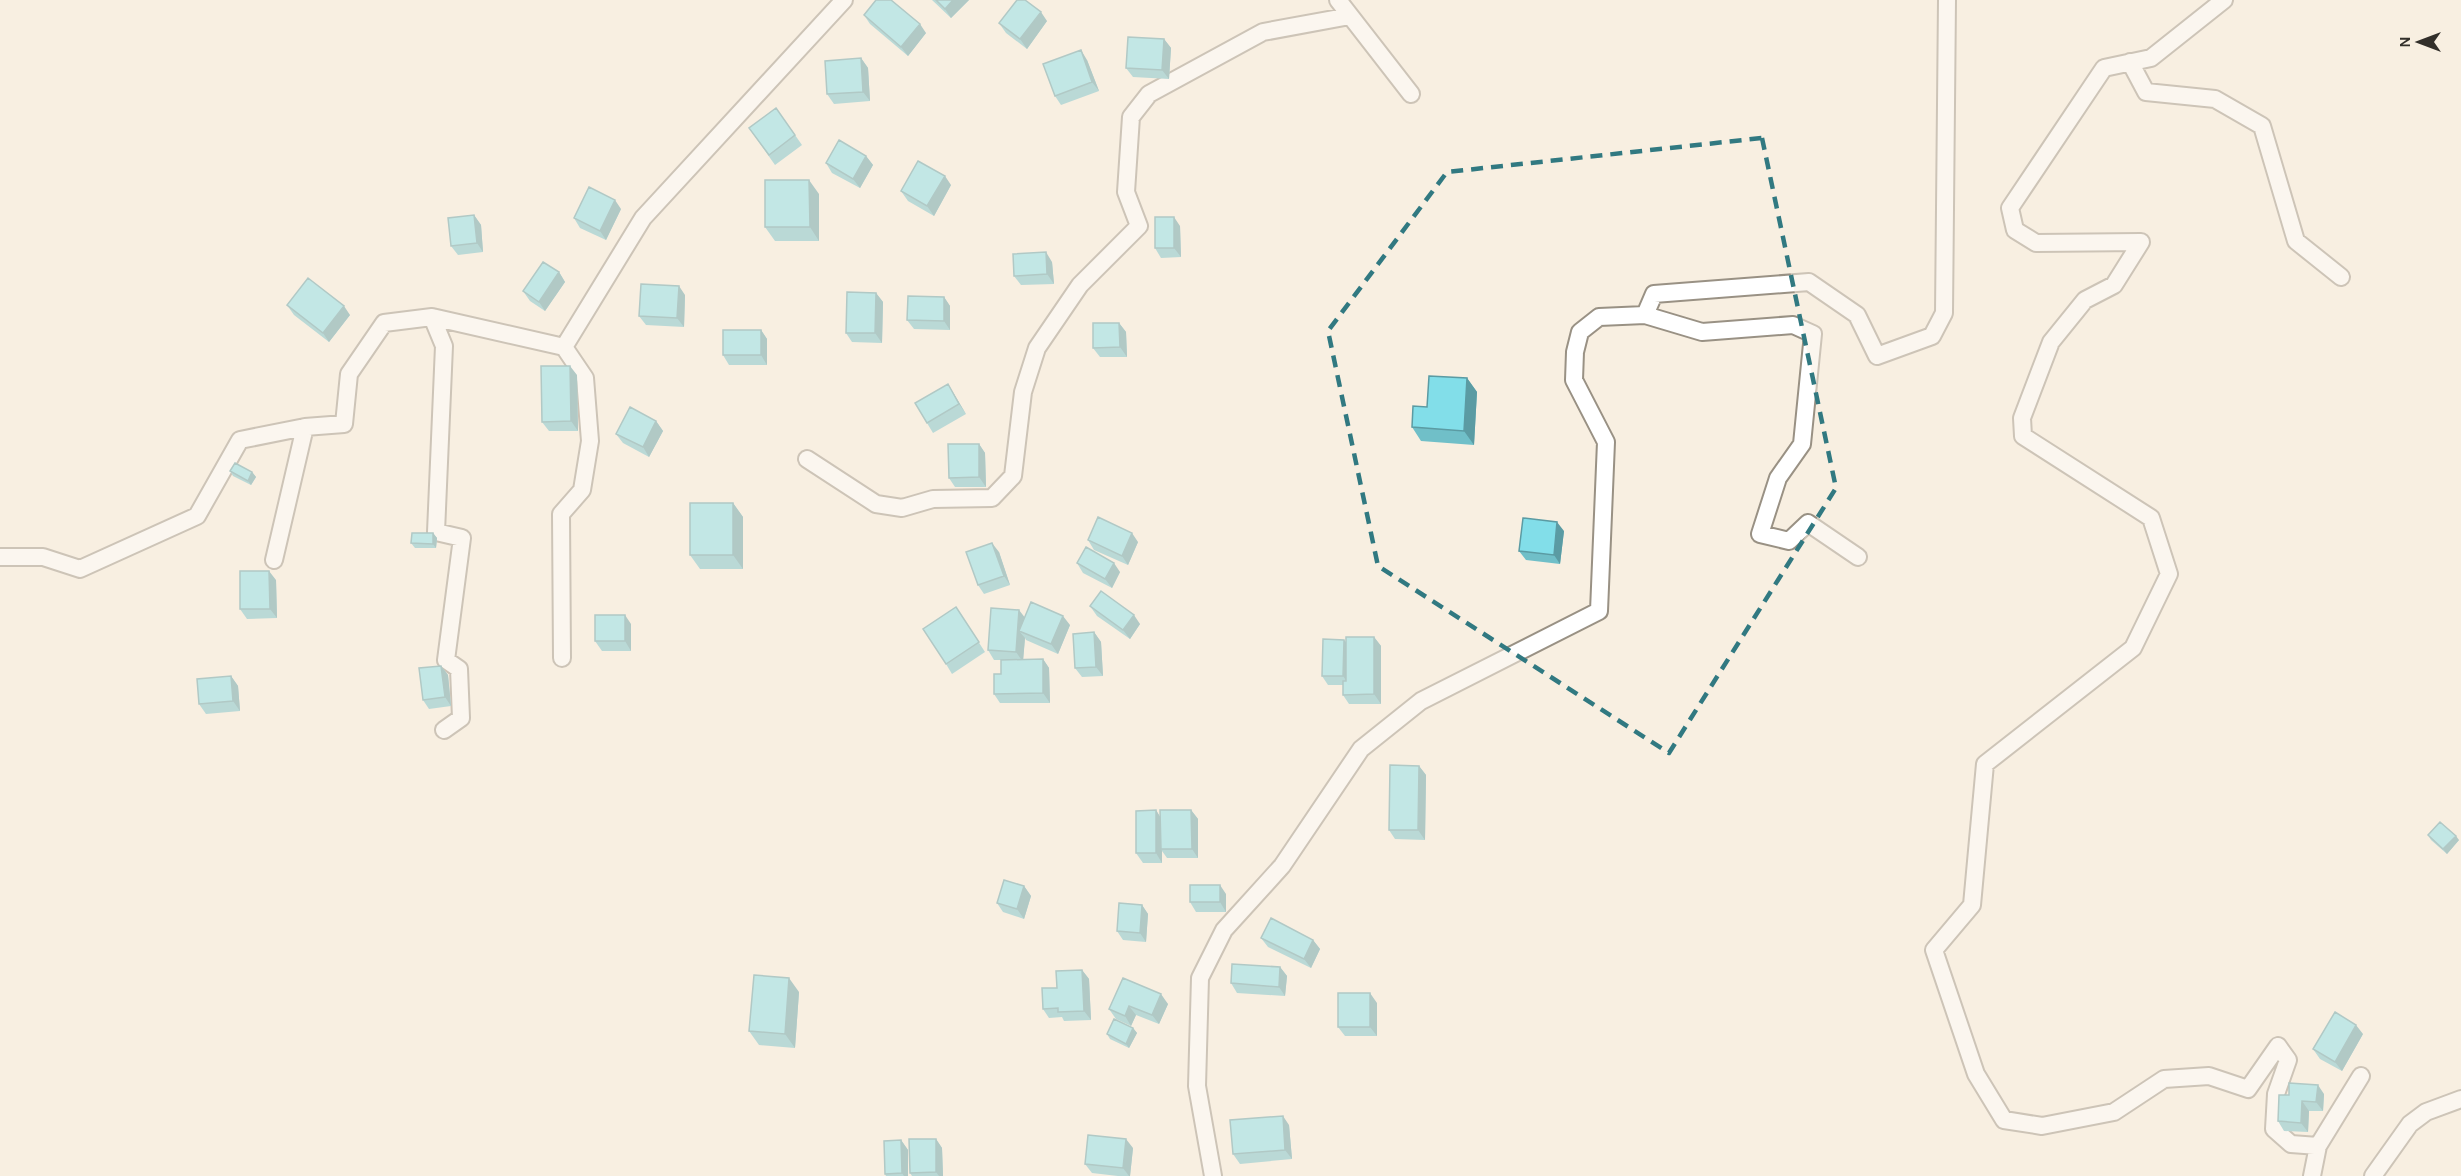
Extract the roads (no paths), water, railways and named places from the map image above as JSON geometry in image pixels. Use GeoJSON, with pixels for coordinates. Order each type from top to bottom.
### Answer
{"type":"FeatureCollection","features":[{"type":"Feature","properties":{"kind":"street"},"geometry":{"type":"LineString","coordinates":[[564,347],[644,218],[844,0]]}},
{"type":"Feature","properties":{"kind":"street"},"geometry":{"type":"LineString","coordinates":[[1338,0],[1411,94]]}},
{"type":"Feature","properties":{"kind":"street"},"geometry":{"type":"LineString","coordinates":[[1645,315],[1654,294],[1809,282],[1857,315],[1877,356],[1932,336],[1944,313],[1947,0]]}},
{"type":"Feature","properties":{"kind":"street"},"geometry":{"type":"LineString","coordinates":[[2224,0],[2151,58],[2104,68],[2010,208],[2015,230],[2036,243],[2141,242],[2114,285],[2085,300],[2051,342],[2022,417],[2023,436],[2151,518],[2169,574],[2133,648],[1984,764],[1972,905],[1934,950],[1976,1074],[2004,1120],[2042,1126],[2114,1112],[2164,1079],[2209,1076],[2248,1089],[2278,1046],[2288,1060],[2276,1094],[2274,1129],[2291,1144],[2318,1146]]}},
{"type":"Feature","properties":{"kind":"street"},"geometry":{"type":"LineString","coordinates":[[807,459],[876,504],[902,508],[933,499],[992,498],[1013,476],[1023,392],[1037,348],[1080,285],[1139,226],[1126,192],[1131,117],[1149,94],[1263,32],[1350,16]]}},
{"type":"Feature","properties":{"kind":"street"},"geometry":{"type":"LineString","coordinates":[[2130,62],[2146,92],[2215,99],[2262,126],[2296,241],[2341,277]]}},
{"type":"Feature","properties":{"kind":"street"},"geometry":{"type":"LineString","coordinates":[[1213,1176],[1197,1086],[1200,978],[1224,930],[1282,866],[1361,749],[1421,701],[1599,610],[1606,442],[1574,380],[1575,352],[1580,332],[1599,317],[1645,315],[1702,332],[1793,325],[1813,334],[1802,444],[1778,478],[1760,534],[1789,541],[1808,523],[1858,557]]}},
{"type":"Feature","properties":{"kind":"street"},"geometry":{"type":"LineString","coordinates":[[432,317],[444,346],[436,532],[462,538],[446,660],[459,669],[461,718],[444,730]]}},
{"type":"Feature","properties":{"kind":"street"},"geometry":{"type":"LineString","coordinates":[[0,556],[43,556],[80,569],[197,516],[240,440],[305,427],[344,424],[349,374],[384,323],[432,317],[564,347],[585,378],[590,441],[582,490],[561,513],[562,658]]}},
{"type":"Feature","properties":{"kind":"street"},"geometry":{"type":"LineString","coordinates":[[274,560],[305,427]]}},
{"type":"Feature","properties":{"kind":"street"},"geometry":{"type":"LineString","coordinates":[[2312,1176],[2318,1146],[2361,1076]]}},
{"type":"Feature","properties":{"kind":"street"},"geometry":{"type":"LineString","coordinates":[[2373,1176],[2410,1124],[2427,1112],[2461,1099]]}}]}
